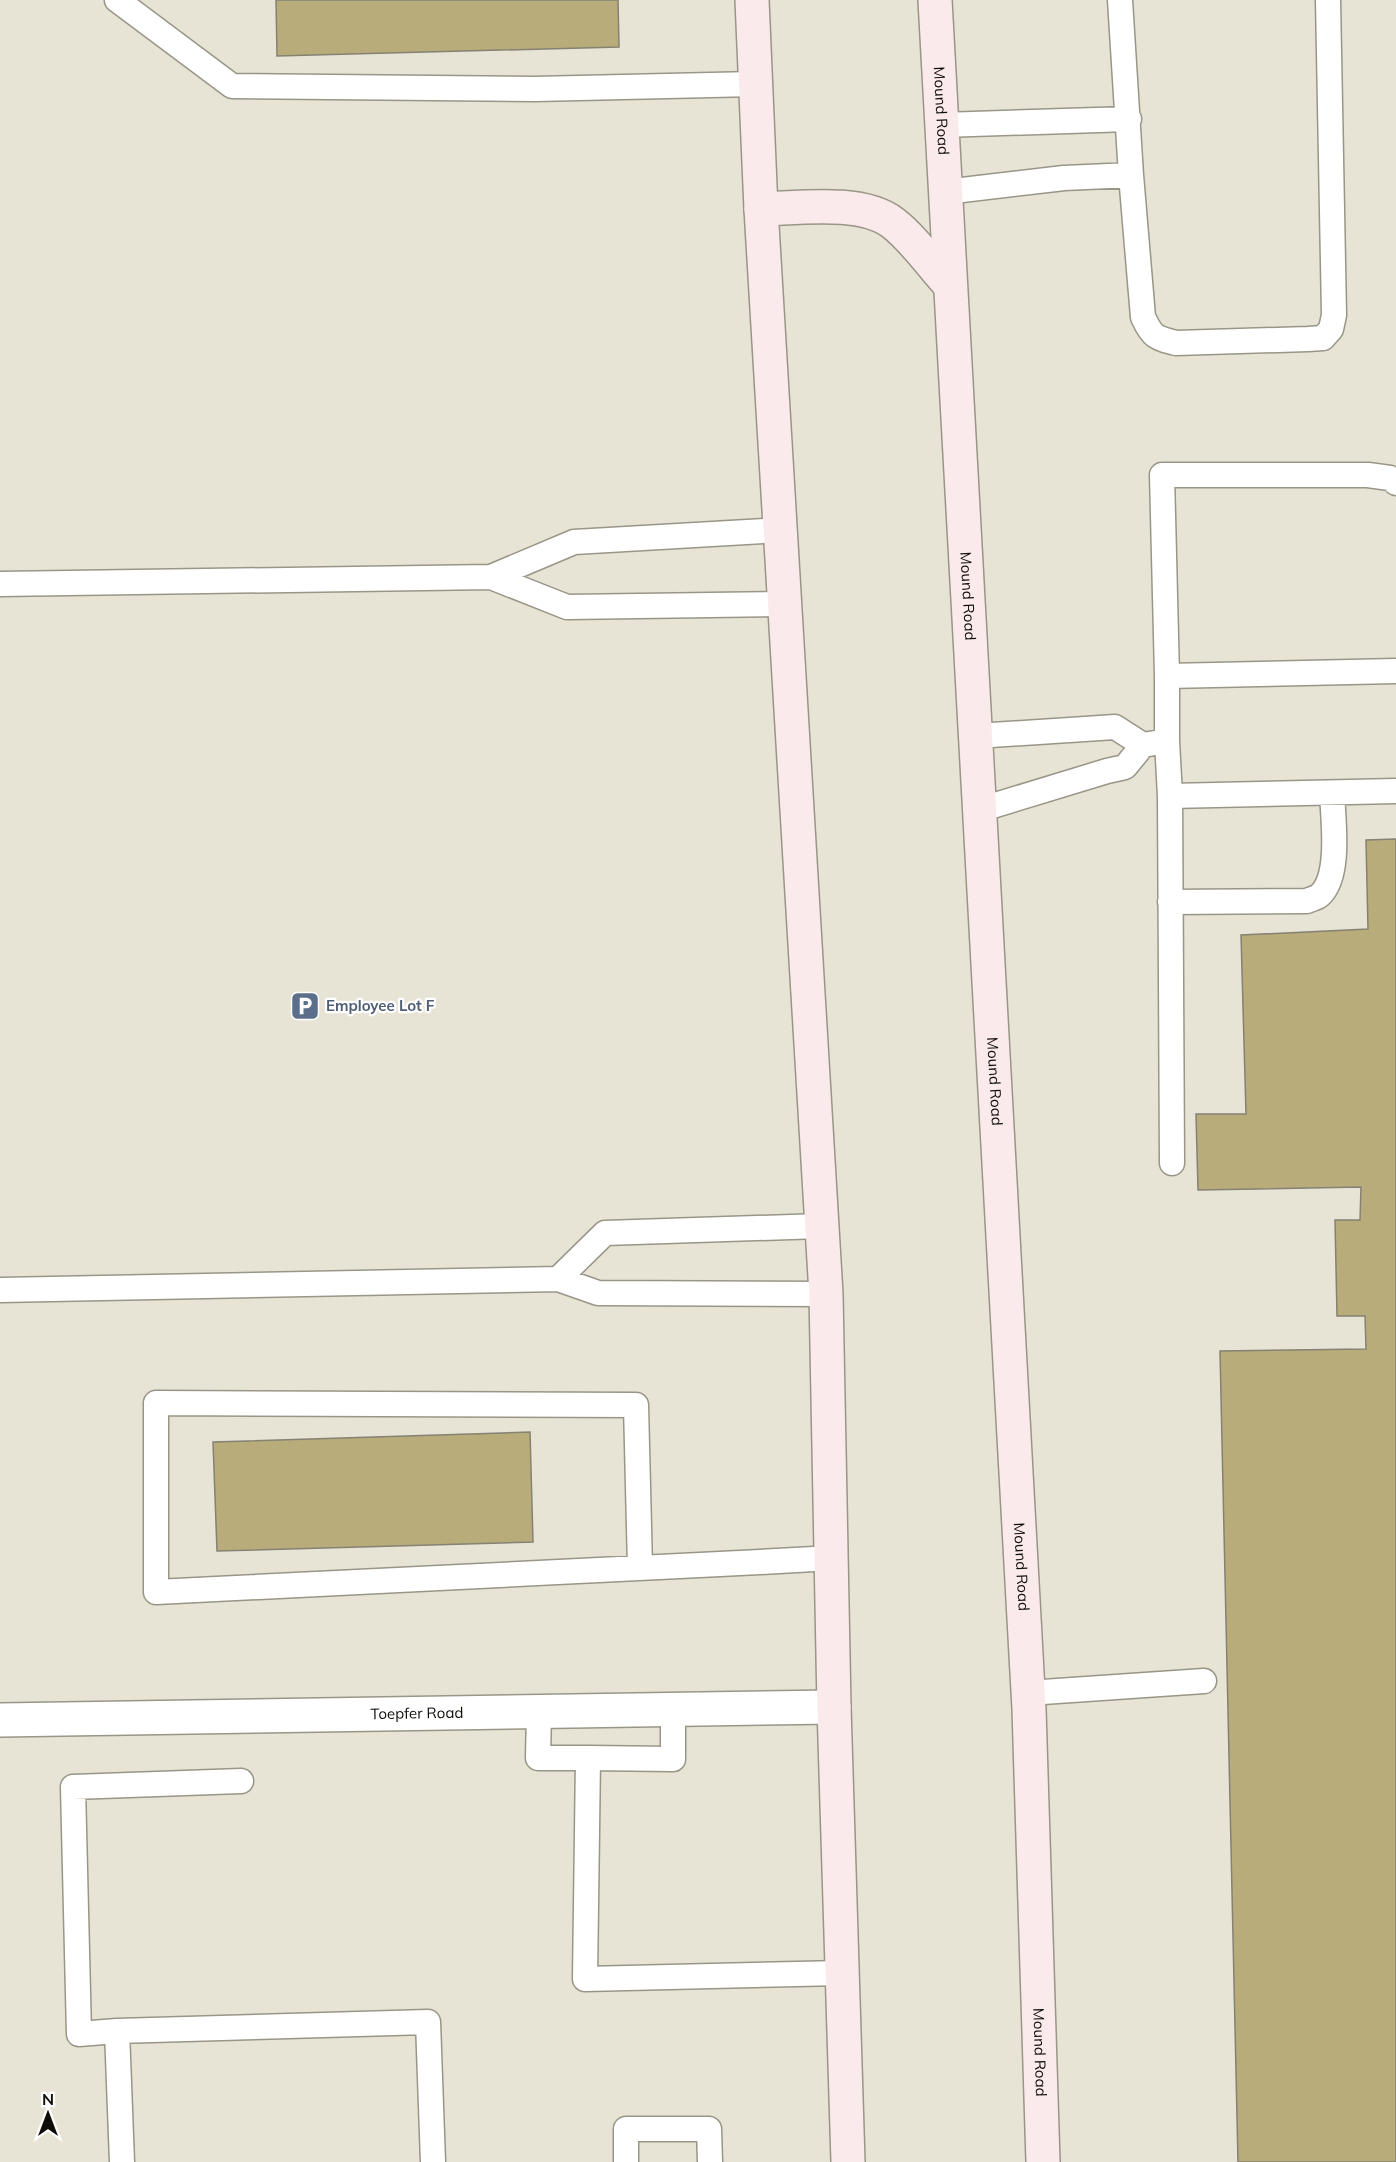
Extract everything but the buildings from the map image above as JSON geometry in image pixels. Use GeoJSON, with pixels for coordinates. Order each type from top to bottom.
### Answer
{"type":"FeatureCollection","features":[{"type":"Feature","properties":{"kind":"main road"},"geometry":{"type":"LineString","coordinates":[[752,0],[761,209],[826,1294],[842,1973],[852,2157]]}},
{"type":"Feature","properties":{"kind":"main road","name":"Mound Road"},"geometry":{"type":"LineString","coordinates":[[935,0],[1028,1693],[1043,2162]]}},
{"type":"Feature","properties":{"kind":"main road"},"geometry":{"type":"LineString","coordinates":[[761,209],[827,206],[862,209],[892,222],[950,285]]}},
{"type":"Feature","properties":{"kind":"street","name":"Toepfer Road"},"geometry":{"type":"LineString","coordinates":[[0,1720],[834,1707]]}},
{"type":"Feature","properties":{"kind":"lane"},"geometry":{"type":"LineString","coordinates":[[117,0],[232,86],[535,89],[755,84]]}},
{"type":"Feature","properties":{"kind":"lane"},"geometry":{"type":"LineString","coordinates":[[1120,0],[1143,317],[1149,330],[1157,339],[1176,342],[1323,338],[1331,328],[1334,315],[1328,0]]}},
{"type":"Feature","properties":{"kind":"lane"},"geometry":{"type":"LineString","coordinates":[[942,125],[1129,120]]}},
{"type":"Feature","properties":{"kind":"lane"},"geometry":{"type":"LineString","coordinates":[[945,192],[1064,178],[1131,175]]}},
{"type":"Feature","properties":{"kind":"lane"},"geometry":{"type":"LineString","coordinates":[[1172,1163],[1170,796],[1162,475],[1368,475],[1390,478],[1396,483]]}},
{"type":"Feature","properties":{"kind":"lane"},"geometry":{"type":"LineString","coordinates":[[491,578],[574,542],[780,530]]}},
{"type":"Feature","properties":{"kind":"lane"},"geometry":{"type":"LineString","coordinates":[[0,584],[491,578],[567,607],[784,604]]}},
{"type":"Feature","properties":{"kind":"lane"},"geometry":{"type":"LineString","coordinates":[[1167,676],[1396,671]]}},
{"type":"Feature","properties":{"kind":"lane"},"geometry":{"type":"LineString","coordinates":[[976,736],[1115,728],[1143,745],[1167,741]]}},
{"type":"Feature","properties":{"kind":"lane"},"geometry":{"type":"LineString","coordinates":[[979,810],[1125,767],[1143,745]]}},
{"type":"Feature","properties":{"kind":"lane"},"geometry":{"type":"LineString","coordinates":[[1170,796],[1396,791]]}},
{"type":"Feature","properties":{"kind":"lane"},"geometry":{"type":"LineString","coordinates":[[1170,902],[1307,901],[1320,895],[1329,882],[1333,867],[1332,793]]}},
{"type":"Feature","properties":{"kind":"lane"},"geometry":{"type":"LineString","coordinates":[[558,1279],[605,1233],[821,1226]]}},
{"type":"Feature","properties":{"kind":"lane"},"geometry":{"type":"LineString","coordinates":[[0,1290],[558,1279],[598,1293],[826,1294]]}},
{"type":"Feature","properties":{"kind":"lane"},"geometry":{"type":"LineString","coordinates":[[640,1568],[636,1405],[156,1402],[156,1592],[640,1568],[832,1558]]}},
{"type":"Feature","properties":{"kind":"lane"},"geometry":{"type":"LineString","coordinates":[[1028,1693],[1204,1681]]}},
{"type":"Feature","properties":{"kind":"lane"},"geometry":{"type":"LineString","coordinates":[[539,1711],[538,1758],[673,1759],[673,1709]]}},
{"type":"Feature","properties":{"kind":"lane"},"geometry":{"type":"LineString","coordinates":[[588,1758],[585,1979],[842,1973]]}},
{"type":"Feature","properties":{"kind":"lane"},"geometry":{"type":"LineString","coordinates":[[241,1781],[73,1787],[79,2034],[428,2022],[433,2162]]}},
{"type":"Feature","properties":{"kind":"lane"},"geometry":{"type":"LineString","coordinates":[[117,2031],[122,2162]]}},
{"type":"Feature","properties":{"kind":"lane"},"geometry":{"type":"LineString","coordinates":[[626,2162],[626,2129],[709,2129],[710,2162]]}},
{"type":"Feature","properties":{"kind":"place","name":"Employee Lot F"},"geometry":{"type":"Point","coordinates":[305,1006]}}]}
